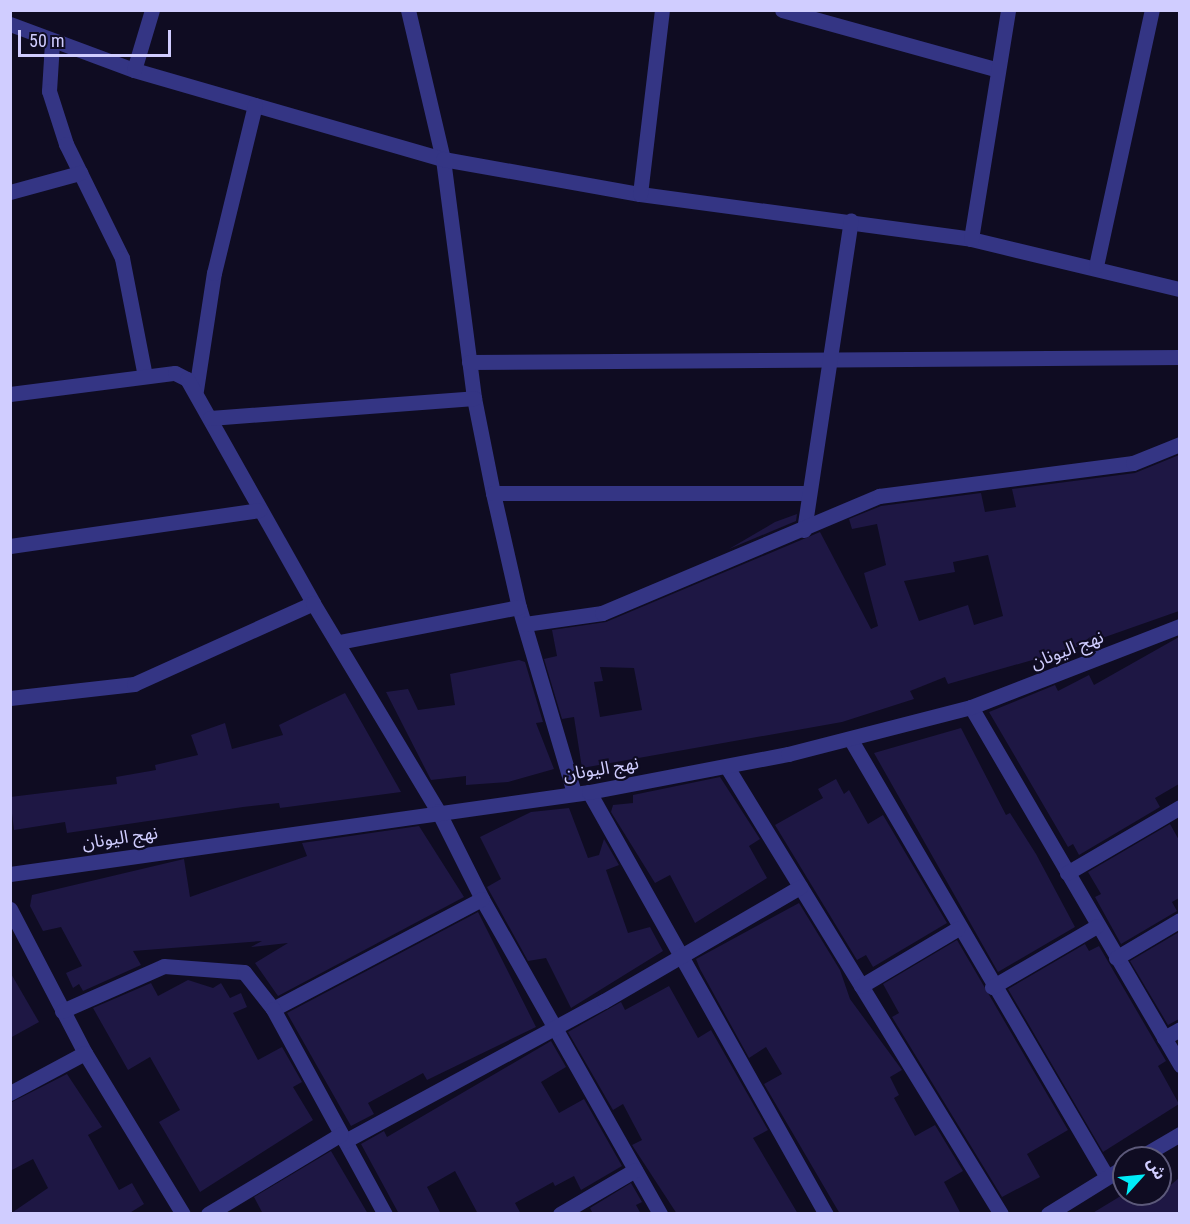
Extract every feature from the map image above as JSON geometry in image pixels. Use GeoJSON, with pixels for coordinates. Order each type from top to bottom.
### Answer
{"type":"FeatureCollection","features":[{"type":"Feature","properties":{"kind":"street"},"geometry":{"type":"LineString","coordinates":[[134,70],[152,10]]}},
{"type":"Feature","properties":{"kind":"street"},"geometry":{"type":"LineString","coordinates":[[408,10],[443,159],[474,398],[493,493],[519,607],[582,793],[826,1214]]}},
{"type":"Feature","properties":{"kind":"street"},"geometry":{"type":"LineString","coordinates":[[640,194],[662,10]]}},
{"type":"Feature","properties":{"kind":"street"},"geometry":{"type":"LineString","coordinates":[[782,10],[833,17],[995,69]]}},
{"type":"Feature","properties":{"kind":"street"},"geometry":{"type":"LineString","coordinates":[[971,239],[995,69],[1008,10]]}},
{"type":"Feature","properties":{"kind":"street"},"geometry":{"type":"LineString","coordinates":[[1096,266],[1152,10]]}},
{"type":"Feature","properties":{"kind":"street"},"geometry":{"type":"LineString","coordinates":[[10,24],[52,43],[134,70],[443,159],[640,194],[971,239],[1096,266],[1179,289]]}},
{"type":"Feature","properties":{"kind":"street"},"geometry":{"type":"LineString","coordinates":[[52,43],[49,91],[80,173],[122,258],[145,376]]}},
{"type":"Feature","properties":{"kind":"street"},"geometry":{"type":"LineString","coordinates":[[196,390],[214,273],[255,105]]}},
{"type":"Feature","properties":{"kind":"street"},"geometry":{"type":"LineString","coordinates":[[10,192],[80,173]]}},
{"type":"Feature","properties":{"kind":"street"},"geometry":{"type":"LineString","coordinates":[[804,530],[850,221]]}},
{"type":"Feature","properties":{"kind":"street"},"geometry":{"type":"LineString","coordinates":[[469,362],[830,355],[1179,357]]}},
{"type":"Feature","properties":{"kind":"street"},"geometry":{"type":"LineString","coordinates":[[10,394],[175,373],[196,390],[259,510],[438,811],[482,899],[660,1214]]}},
{"type":"Feature","properties":{"kind":"street"},"geometry":{"type":"LineString","coordinates":[[210,418],[474,398]]}},
{"type":"Feature","properties":{"kind":"street"},"geometry":{"type":"LineString","coordinates":[[525,624],[602,613],[804,530],[879,496],[1133,463],[1179,444]]}},
{"type":"Feature","properties":{"kind":"street"},"geometry":{"type":"LineString","coordinates":[[493,493],[808,493]]}},
{"type":"Feature","properties":{"kind":"street"},"geometry":{"type":"LineString","coordinates":[[10,546],[259,510]]}},
{"type":"Feature","properties":{"kind":"street"},"geometry":{"type":"LineString","coordinates":[[10,698],[134,684],[313,603]]}},
{"type":"Feature","properties":{"kind":"street"},"geometry":{"type":"LineString","coordinates":[[339,642],[519,607]]}},
{"type":"Feature","properties":{"kind":"street","name":"نهج اليونان"},"geometry":{"type":"LineString","coordinates":[[10,874],[438,811],[582,793],[727,767],[851,740],[971,707],[1179,626]]}},
{"type":"Feature","properties":{"kind":"street"},"geometry":{"type":"LineString","coordinates":[[971,707],[1096,926],[1179,1065]]}},
{"type":"Feature","properties":{"kind":"street"},"geometry":{"type":"LineString","coordinates":[[851,740],[957,929],[1107,1177]]}},
{"type":"Feature","properties":{"kind":"street"},"geometry":{"type":"LineString","coordinates":[[727,767],[1001,1214]]}},
{"type":"Feature","properties":{"kind":"street"},"geometry":{"type":"LineString","coordinates":[[1067,873],[1179,807]]}},
{"type":"Feature","properties":{"kind":"street"},"geometry":{"type":"LineString","coordinates":[[208,1214],[343,1137],[554,1028],[800,887]]}},
{"type":"Feature","properties":{"kind":"street"},"geometry":{"type":"LineString","coordinates":[[273,1009],[482,899]]}},
{"type":"Feature","properties":{"kind":"street"},"geometry":{"type":"LineString","coordinates":[[10,909],[85,1053],[183,1214]]}},
{"type":"Feature","properties":{"kind":"street"},"geometry":{"type":"LineString","coordinates":[[1116,958],[1179,920]]}},
{"type":"Feature","properties":{"kind":"street"},"geometry":{"type":"LineString","coordinates":[[993,987],[1096,926]]}},
{"type":"Feature","properties":{"kind":"street"},"geometry":{"type":"LineString","coordinates":[[861,987],[957,929]]}},
{"type":"Feature","properties":{"kind":"street"},"geometry":{"type":"LineString","coordinates":[[62,1011],[164,966],[244,972],[273,1009],[385,1214]]}},
{"type":"Feature","properties":{"kind":"street"},"geometry":{"type":"LineString","coordinates":[[1164,1038],[1179,1029]]}},
{"type":"Feature","properties":{"kind":"street"},"geometry":{"type":"LineString","coordinates":[[10,1093],[85,1053]]}},
{"type":"Feature","properties":{"kind":"street"},"geometry":{"type":"LineString","coordinates":[[1159,1146],[1179,1134]]}},
{"type":"Feature","properties":{"kind":"street"},"geometry":{"type":"LineString","coordinates":[[560,1214],[635,1170]]}},
{"type":"Feature","properties":{"kind":"street"},"geometry":{"type":"LineString","coordinates":[[1048,1214],[1112,1174]]}},
{"type":"Feature","properties":{"kind":"building"},"geometry":{"type":"Polygon","coordinates":[[[1179,455],[1179,611],[1071,649],[948,684],[945,677],[910,691],[914,699],[842,722],[582,768],[574,717],[562,719],[544,659],[557,656],[552,630],[606,622],[820,532],[871,629],[878,626],[864,573],[886,565],[877,524],[852,529],[849,519],[881,506],[981,493],[985,512],[1016,507],[1012,489],[1135,473],[1179,455]],[[988,555],[953,562],[955,572],[904,581],[919,621],[968,605],[974,625],[1003,616],[988,555]],[[600,667],[603,681],[594,682],[600,717],[642,710],[634,668],[600,667]]]}},
{"type":"Feature","properties":{"kind":"building"},"geometry":{"type":"Polygon","coordinates":[[[797,514],[796,521],[729,549],[775,522],[797,514]]]}},
{"type":"Feature","properties":{"kind":"building"},"geometry":{"type":"Polygon","coordinates":[[[1179,637],[1179,784],[1155,798],[1160,807],[1079,855],[1073,844],[1068,847],[989,712],[1055,685],[1058,691],[1089,675],[1094,685],[1179,637]]]}},
{"type":"Feature","properties":{"kind":"building"},"geometry":{"type":"Polygon","coordinates":[[[519,660],[525,662],[543,722],[536,723],[554,769],[508,782],[466,785],[466,776],[431,780],[386,692],[408,689],[418,710],[455,705],[450,674],[519,660]]]}},
{"type":"Feature","properties":{"kind":"building"},"geometry":{"type":"Polygon","coordinates":[[[345,693],[401,792],[280,808],[279,803],[243,807],[67,833],[65,822],[14,830],[10,797],[117,784],[116,777],[156,770],[155,765],[198,755],[191,735],[225,723],[232,749],[283,735],[279,725],[345,693]]]}},
{"type":"Feature","properties":{"kind":"building"},"geometry":{"type":"Polygon","coordinates":[[[961,728],[1006,815],[1010,813],[1036,854],[1075,927],[998,972],[874,753],[961,728]]]}},
{"type":"Feature","properties":{"kind":"building"},"geometry":{"type":"Polygon","coordinates":[[[720,777],[760,839],[749,846],[767,878],[695,923],[670,875],[655,883],[611,812],[613,805],[633,803],[633,795],[720,777]]]}},
{"type":"Feature","properties":{"kind":"building"},"geometry":{"type":"Polygon","coordinates":[[[836,779],[844,794],[849,790],[868,824],[883,815],[947,923],[873,967],[866,955],[857,960],[775,825],[823,798],[818,789],[836,779]]]}},
{"type":"Feature","properties":{"kind":"building"},"geometry":{"type":"Polygon","coordinates":[[[569,808],[588,858],[599,855],[604,839],[619,865],[606,870],[628,933],[650,927],[663,951],[571,1008],[546,958],[528,961],[487,887],[501,879],[480,837],[531,812],[569,808]]]}},
{"type":"Feature","properties":{"kind":"building"},"geometry":{"type":"Polygon","coordinates":[[[1170,824],[1179,840],[1179,898],[1172,902],[1177,911],[1121,944],[1095,897],[1101,894],[1088,872],[1170,824]]]}},
{"type":"Feature","properties":{"kind":"building"},"geometry":{"type":"Polygon","coordinates":[[[419,826],[464,897],[278,996],[255,963],[288,943],[251,947],[262,941],[133,951],[141,965],[83,991],[79,984],[73,988],[66,973],[82,966],[61,927],[43,931],[30,906],[32,895],[184,859],[190,897],[307,856],[302,843],[419,826]]]}},
{"type":"Feature","properties":{"kind":"building"},"geometry":{"type":"Polygon","coordinates":[[[799,903],[840,970],[850,999],[902,1070],[890,1077],[899,1095],[894,1098],[915,1136],[935,1125],[963,1171],[944,1182],[961,1214],[840,1214],[764,1084],[782,1074],[766,1047],[749,1058],[700,969],[696,959],[799,903]]]}},
{"type":"Feature","properties":{"kind":"building"},"geometry":{"type":"Polygon","coordinates":[[[478,912],[536,1027],[427,1080],[423,1073],[368,1103],[374,1114],[351,1126],[287,1013],[478,912]]]}},
{"type":"Feature","properties":{"kind":"building"},"geometry":{"type":"Polygon","coordinates":[[[1179,932],[1179,1019],[1168,1025],[1130,961],[1179,932]]]}},
{"type":"Feature","properties":{"kind":"building"},"geometry":{"type":"Polygon","coordinates":[[[957,940],[1068,1130],[1027,1154],[1040,1177],[1002,1197],[892,1017],[899,1013],[883,984],[957,940]]]}},
{"type":"Feature","properties":{"kind":"building"},"geometry":{"type":"Polygon","coordinates":[[[1085,944],[1089,951],[1099,946],[1166,1061],[1158,1066],[1179,1104],[1103,1152],[1008,989],[1085,944]]]}},
{"type":"Feature","properties":{"kind":"building"},"geometry":{"type":"Polygon","coordinates":[[[10,972],[39,1022],[10,1038],[10,972]]]}},
{"type":"Feature","properties":{"kind":"building"},"geometry":{"type":"Polygon","coordinates":[[[188,980],[213,988],[221,983],[230,998],[241,993],[247,1007],[233,1013],[258,1060],[282,1047],[302,1082],[293,1087],[313,1120],[200,1192],[159,1122],[180,1110],[150,1057],[128,1070],[93,1008],[151,983],[158,996],[188,980]]]}},
{"type":"Feature","properties":{"kind":"building"},"geometry":{"type":"Polygon","coordinates":[[[669,986],[698,1038],[711,1030],[768,1130],[753,1138],[798,1214],[677,1214],[632,1145],[642,1140],[623,1104],[613,1110],[568,1032],[621,1002],[625,1010],[669,986]]]}},
{"type":"Feature","properties":{"kind":"building"},"geometry":{"type":"Polygon","coordinates":[[[551,1041],[566,1067],[541,1082],[559,1113],[584,1099],[622,1166],[581,1190],[574,1176],[555,1186],[553,1182],[515,1203],[521,1214],[478,1214],[455,1171],[427,1187],[441,1214],[399,1214],[361,1144],[384,1131],[387,1137],[551,1041]]]}},
{"type":"Feature","properties":{"kind":"building"},"geometry":{"type":"Polygon","coordinates":[[[67,1074],[102,1127],[88,1135],[119,1190],[132,1183],[144,1204],[128,1214],[10,1214],[48,1188],[33,1159],[10,1171],[10,1103],[67,1074]]]}},
{"type":"Feature","properties":{"kind":"building"},"geometry":{"type":"Polygon","coordinates":[[[331,1151],[368,1214],[263,1214],[254,1197],[331,1151]]]}},
{"type":"Feature","properties":{"kind":"building"},"geometry":{"type":"Polygon","coordinates":[[[1179,1178],[1179,1214],[1091,1214],[1112,1201],[1112,1206],[1172,1206],[1172,1184],[1179,1178]]]}},
{"type":"Feature","properties":{"kind":"building"},"geometry":{"type":"Polygon","coordinates":[[[631,1183],[642,1202],[636,1205],[641,1214],[593,1214],[590,1208],[631,1183]]]}}]}
